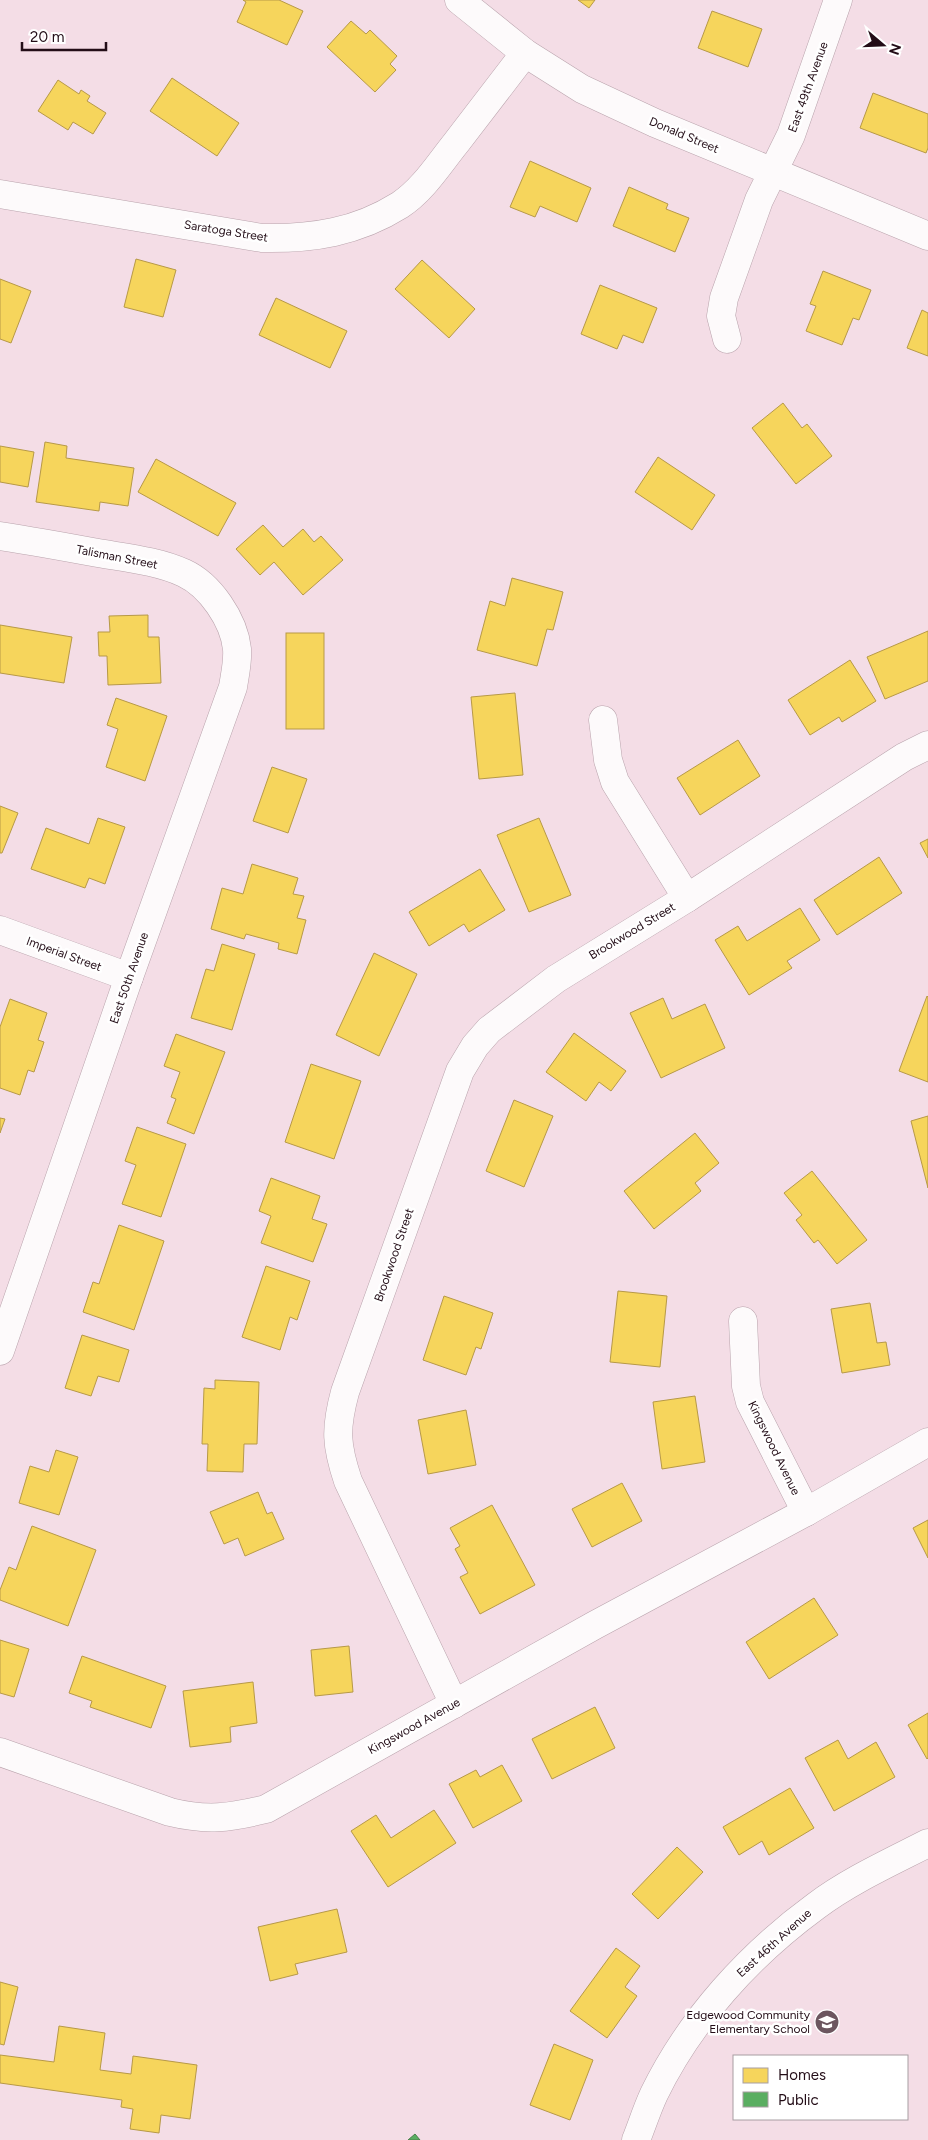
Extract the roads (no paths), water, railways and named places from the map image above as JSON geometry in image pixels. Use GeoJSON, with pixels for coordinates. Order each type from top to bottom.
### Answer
{"type":"FeatureCollection","features":[{"type":"Feature","properties":{"kind":"street","name":"Donald Street"},"geometry":{"type":"LineString","coordinates":[[459,0],[525,52],[582,89],[655,123],[928,236]]}},
{"type":"Feature","properties":{"kind":"street","name":"East 49th Avenue"},"geometry":{"type":"LineString","coordinates":[[727,339],[721,316],[722,303],[759,200],[791,135],[838,0]]}},
{"type":"Feature","properties":{"kind":"street","name":"Saratoga Street"},"geometry":{"type":"LineString","coordinates":[[0,194],[262,238],[297,239],[332,233],[367,223],[401,204],[425,183],[525,52]]}},
{"type":"Feature","properties":{"kind":"street","name":"Talisman Street"},"geometry":{"type":"LineString","coordinates":[[0,536],[162,565],[185,573],[204,587],[220,606]]}},
{"type":"Feature","properties":{"kind":"street","name":"East 50th Avenue"},"geometry":{"type":"LineString","coordinates":[[0,1351],[129,977],[233,687],[237,667],[237,647],[230,625],[220,606]]}},
{"type":"Feature","properties":{"kind":"street","name":"Brookwood Street"},"geometry":{"type":"LineString","coordinates":[[603,720],[608,760],[615,782],[687,898]]}},
{"type":"Feature","properties":{"kind":"street","name":"Brookwood Street"},"geometry":{"type":"LineString","coordinates":[[454,1704],[348,1481],[337,1442],[338,1418],[345,1392],[445,1108],[460,1071],[475,1046],[489,1030],[556,979],[687,898],[904,757],[928,745]]}},
{"type":"Feature","properties":{"kind":"street","name":"Imperial Street"},"geometry":{"type":"LineString","coordinates":[[0,930],[129,977]]}},
{"type":"Feature","properties":{"kind":"street","name":"Kingswood Avenue"},"geometry":{"type":"LineString","coordinates":[[743,1322],[746,1386],[750,1402],[806,1512]]}},
{"type":"Feature","properties":{"kind":"street","name":"Kingswood Avenue"},"geometry":{"type":"LineString","coordinates":[[0,1752],[170,1812],[190,1817],[215,1819],[266,1808],[595,1625],[806,1512],[928,1442]]}},
{"type":"Feature","properties":{"kind":"street","name":"East 46th Avenue"},"geometry":{"type":"LineString","coordinates":[[636,2140],[654,2094],[682,2044],[717,1997],[752,1960],[816,1905],[928,1843]]}},
{"type":"Feature","properties":{"kind":"place","name":"Edgewood Community Elementary School"},"geometry":{"type":"Point","coordinates":[827,2022]}}]}
